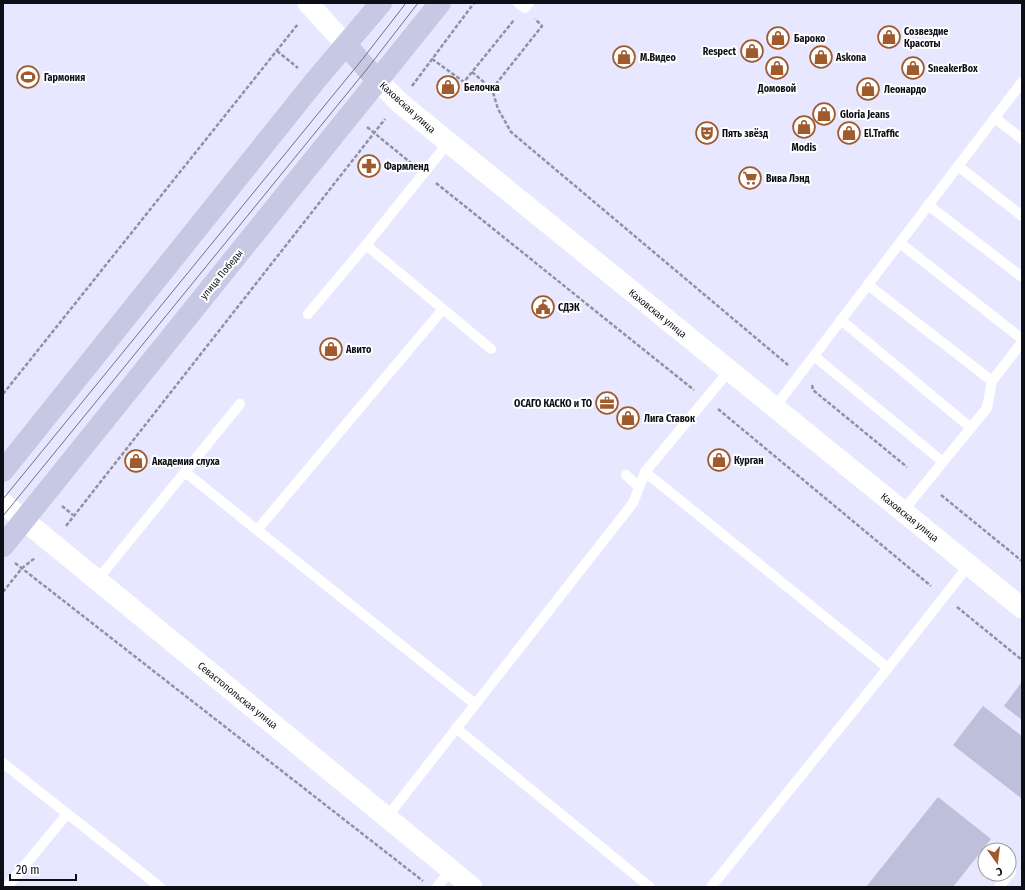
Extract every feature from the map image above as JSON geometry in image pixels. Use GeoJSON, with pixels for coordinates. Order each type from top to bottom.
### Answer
{"type":"FeatureCollection","features":[{"type":"Feature","properties":{"kind":"main road"},"geometry":{"type":"LineString","coordinates":[[3,471],[315,82],[347,46],[381,3]]}},
{"type":"Feature","properties":{"kind":"main road","name":"улица Победы"},"geometry":{"type":"LineString","coordinates":[[8,554],[25,519],[440,3]]}},
{"type":"Feature","properties":{"kind":"main road","name":"Каховская улица"},"geometry":{"type":"LineString","coordinates":[[347,46],[377,80]]}},
{"type":"Feature","properties":{"kind":"street","name":"Каховская улица"},"geometry":{"type":"LineString","coordinates":[[310,5],[347,46]]}},
{"type":"Feature","properties":{"kind":"street","name":"Каховская улица"},"geometry":{"type":"LineString","coordinates":[[377,80],[400,103],[1022,608]]}},
{"type":"Feature","properties":{"kind":"street","name":"Севастопольская улица"},"geometry":{"type":"LineString","coordinates":[[3,503],[25,519],[472,887]]}},
{"type":"Feature","properties":{"kind":"lane"},"geometry":{"type":"LineString","coordinates":[[775,407],[1022,82]]}},
{"type":"Feature","properties":{"kind":"lane"},"geometry":{"type":"LineString","coordinates":[[995,118],[1022,138]]}},
{"type":"Feature","properties":{"kind":"lane"},"geometry":{"type":"LineString","coordinates":[[308,314],[366,245],[448,142]]}},
{"type":"Feature","properties":{"kind":"lane"},"geometry":{"type":"LineString","coordinates":[[958,166],[1022,216]]}},
{"type":"Feature","properties":{"kind":"lane"},"geometry":{"type":"LineString","coordinates":[[928,206],[1022,277]]}},
{"type":"Feature","properties":{"kind":"lane"},"geometry":{"type":"LineString","coordinates":[[900,243],[1022,341],[992,381],[987,408],[903,512]]}},
{"type":"Feature","properties":{"kind":"lane"},"geometry":{"type":"LineString","coordinates":[[366,245],[491,349]]}},
{"type":"Feature","properties":{"kind":"lane"},"geometry":{"type":"LineString","coordinates":[[868,285],[992,381]]}},
{"type":"Feature","properties":{"kind":"lane"},"geometry":{"type":"LineString","coordinates":[[257,530],[442,309]]}},
{"type":"Feature","properties":{"kind":"lane"},"geometry":{"type":"LineString","coordinates":[[841,320],[971,428]]}},
{"type":"Feature","properties":{"kind":"lane"},"geometry":{"type":"LineString","coordinates":[[814,356],[943,462]]}},
{"type":"Feature","properties":{"kind":"lane"},"geometry":{"type":"LineString","coordinates":[[387,817],[633,503],[645,472],[729,371]]}},
{"type":"Feature","properties":{"kind":"lane"},"geometry":{"type":"LineString","coordinates":[[98,579],[240,404]]}},
{"type":"Feature","properties":{"kind":"lane"},"geometry":{"type":"LineString","coordinates":[[185,472],[475,704]]}},
{"type":"Feature","properties":{"kind":"lane"},"geometry":{"type":"LineString","coordinates":[[645,472],[888,668]]}},
{"type":"Feature","properties":{"kind":"lane"},"geometry":{"type":"LineString","coordinates":[[626,475],[639,487]]}},
{"type":"Feature","properties":{"kind":"lane"},"geometry":{"type":"LineString","coordinates":[[711,887],[969,565]]}},
{"type":"Feature","properties":{"kind":"lane"},"geometry":{"type":"LineString","coordinates":[[456,728],[650,887]]}},
{"type":"Feature","properties":{"kind":"lane"},"geometry":{"type":"LineString","coordinates":[[3,763],[160,887]]}},
{"type":"Feature","properties":{"kind":"lane"},"geometry":{"type":"LineString","coordinates":[[7,887],[67,814]]}},
{"type":"Feature","properties":{"kind":"lane"},"geometry":{"type":"LineString","coordinates":[[437,887],[451,870]]}},
{"type":"Feature","properties":{"kind":"path"},"geometry":{"type":"LineString","coordinates":[[3,592],[22,568],[54,543],[83,503],[369,139],[400,103],[474,3]]}},
{"type":"Feature","properties":{"kind":"path"},"geometry":{"type":"LineString","coordinates":[[3,394],[310,5]]}},
{"type":"Feature","properties":{"kind":"path"},"geometry":{"type":"LineString","coordinates":[[432,59],[464,82],[524,5],[542,26],[492,88]]}},
{"type":"Feature","properties":{"kind":"path"},"geometry":{"type":"LineString","coordinates":[[472,72],[492,88],[498,109],[511,132],[790,366]]}},
{"type":"Feature","properties":{"kind":"path"},"geometry":{"type":"LineString","coordinates":[[812,385],[813,390],[907,467]]}},
{"type":"Feature","properties":{"kind":"path"},"geometry":{"type":"LineString","coordinates":[[941,495],[1022,560]]}},
{"type":"Feature","properties":{"kind":"path"},"geometry":{"type":"LineString","coordinates":[[8,554],[22,568],[425,882]]}},
{"type":"Feature","properties":{"kind":"shaded area"},"geometry":{"type":"Polygon","coordinates":[[[1021,683],[1022,684],[1022,720],[1004,706],[1021,683]]]}},
{"type":"Feature","properties":{"kind":"shaded area"},"geometry":{"type":"Polygon","coordinates":[[[983,706],[1022,736],[1022,799],[953,745],[983,706]]]}},
{"type":"Feature","properties":{"kind":"shaded area"},"geometry":{"type":"Polygon","coordinates":[[[938,797],[991,839],[989,842],[977,842],[977,857],[953,887],[866,887],[938,797]]]}},
{"type":"Feature","properties":{"kind":"tram line"},"geometry":{"type":"LineString","coordinates":[[3,499],[361,61],[406,3]]}},
{"type":"Feature","properties":{"kind":"tram line"},"geometry":{"type":"LineString","coordinates":[[3,516],[367,69],[418,3]]}},
{"type":"Feature","properties":{"kind":"place","name":"Созвездие Красоты"},"geometry":{"type":"Point","coordinates":[889,37]}},
{"type":"Feature","properties":{"kind":"place","name":"Бароко"},"geometry":{"type":"Point","coordinates":[778,38]}},
{"type":"Feature","properties":{"kind":"place","name":"Respect"},"geometry":{"type":"Point","coordinates":[752,51]}},
{"type":"Feature","properties":{"kind":"place","name":"М.Видео"},"geometry":{"type":"Point","coordinates":[624,57]}},
{"type":"Feature","properties":{"kind":"place","name":"Askona"},"geometry":{"type":"Point","coordinates":[821,57]}},
{"type":"Feature","properties":{"kind":"place","name":"Домовой"},"geometry":{"type":"Point","coordinates":[777,68]}},
{"type":"Feature","properties":{"kind":"place","name":"SneakerBox"},"geometry":{"type":"Point","coordinates":[913,68]}},
{"type":"Feature","properties":{"kind":"place","name":"Гармония"},"geometry":{"type":"Point","coordinates":[28,77]}},
{"type":"Feature","properties":{"kind":"place","name":"Белочка"},"geometry":{"type":"Point","coordinates":[448,87]}},
{"type":"Feature","properties":{"kind":"place","name":"Леонардо"},"geometry":{"type":"Point","coordinates":[868,89]}},
{"type":"Feature","properties":{"kind":"place","name":"Gloria Jeans"},"geometry":{"type":"Point","coordinates":[824,114]}},
{"type":"Feature","properties":{"kind":"place","name":"Modis"},"geometry":{"type":"Point","coordinates":[804,127]}},
{"type":"Feature","properties":{"kind":"place","name":"Пять звёзд"},"geometry":{"type":"Point","coordinates":[707,133]}},
{"type":"Feature","properties":{"kind":"place","name":"El.Traffic"},"geometry":{"type":"Point","coordinates":[849,133]}},
{"type":"Feature","properties":{"kind":"place","name":"Фармленд"},"geometry":{"type":"Point","coordinates":[369,166]}},
{"type":"Feature","properties":{"kind":"place","name":"Вива Лэнд"},"geometry":{"type":"Point","coordinates":[750,178]}},
{"type":"Feature","properties":{"kind":"place","name":"СДЭК"},"geometry":{"type":"Point","coordinates":[543,307]}},
{"type":"Feature","properties":{"kind":"place","name":"Авито"},"geometry":{"type":"Point","coordinates":[331,349]}},
{"type":"Feature","properties":{"kind":"place","name":"ОСАГО КАСКО и ТО"},"geometry":{"type":"Point","coordinates":[607,403]}},
{"type":"Feature","properties":{"kind":"place","name":"Лига Ставок"},"geometry":{"type":"Point","coordinates":[628,418]}},
{"type":"Feature","properties":{"kind":"place","name":"Курган"},"geometry":{"type":"Point","coordinates":[719,460]}},
{"type":"Feature","properties":{"kind":"place","name":"Академия слуха"},"geometry":{"type":"Point","coordinates":[136,461]}}]}
